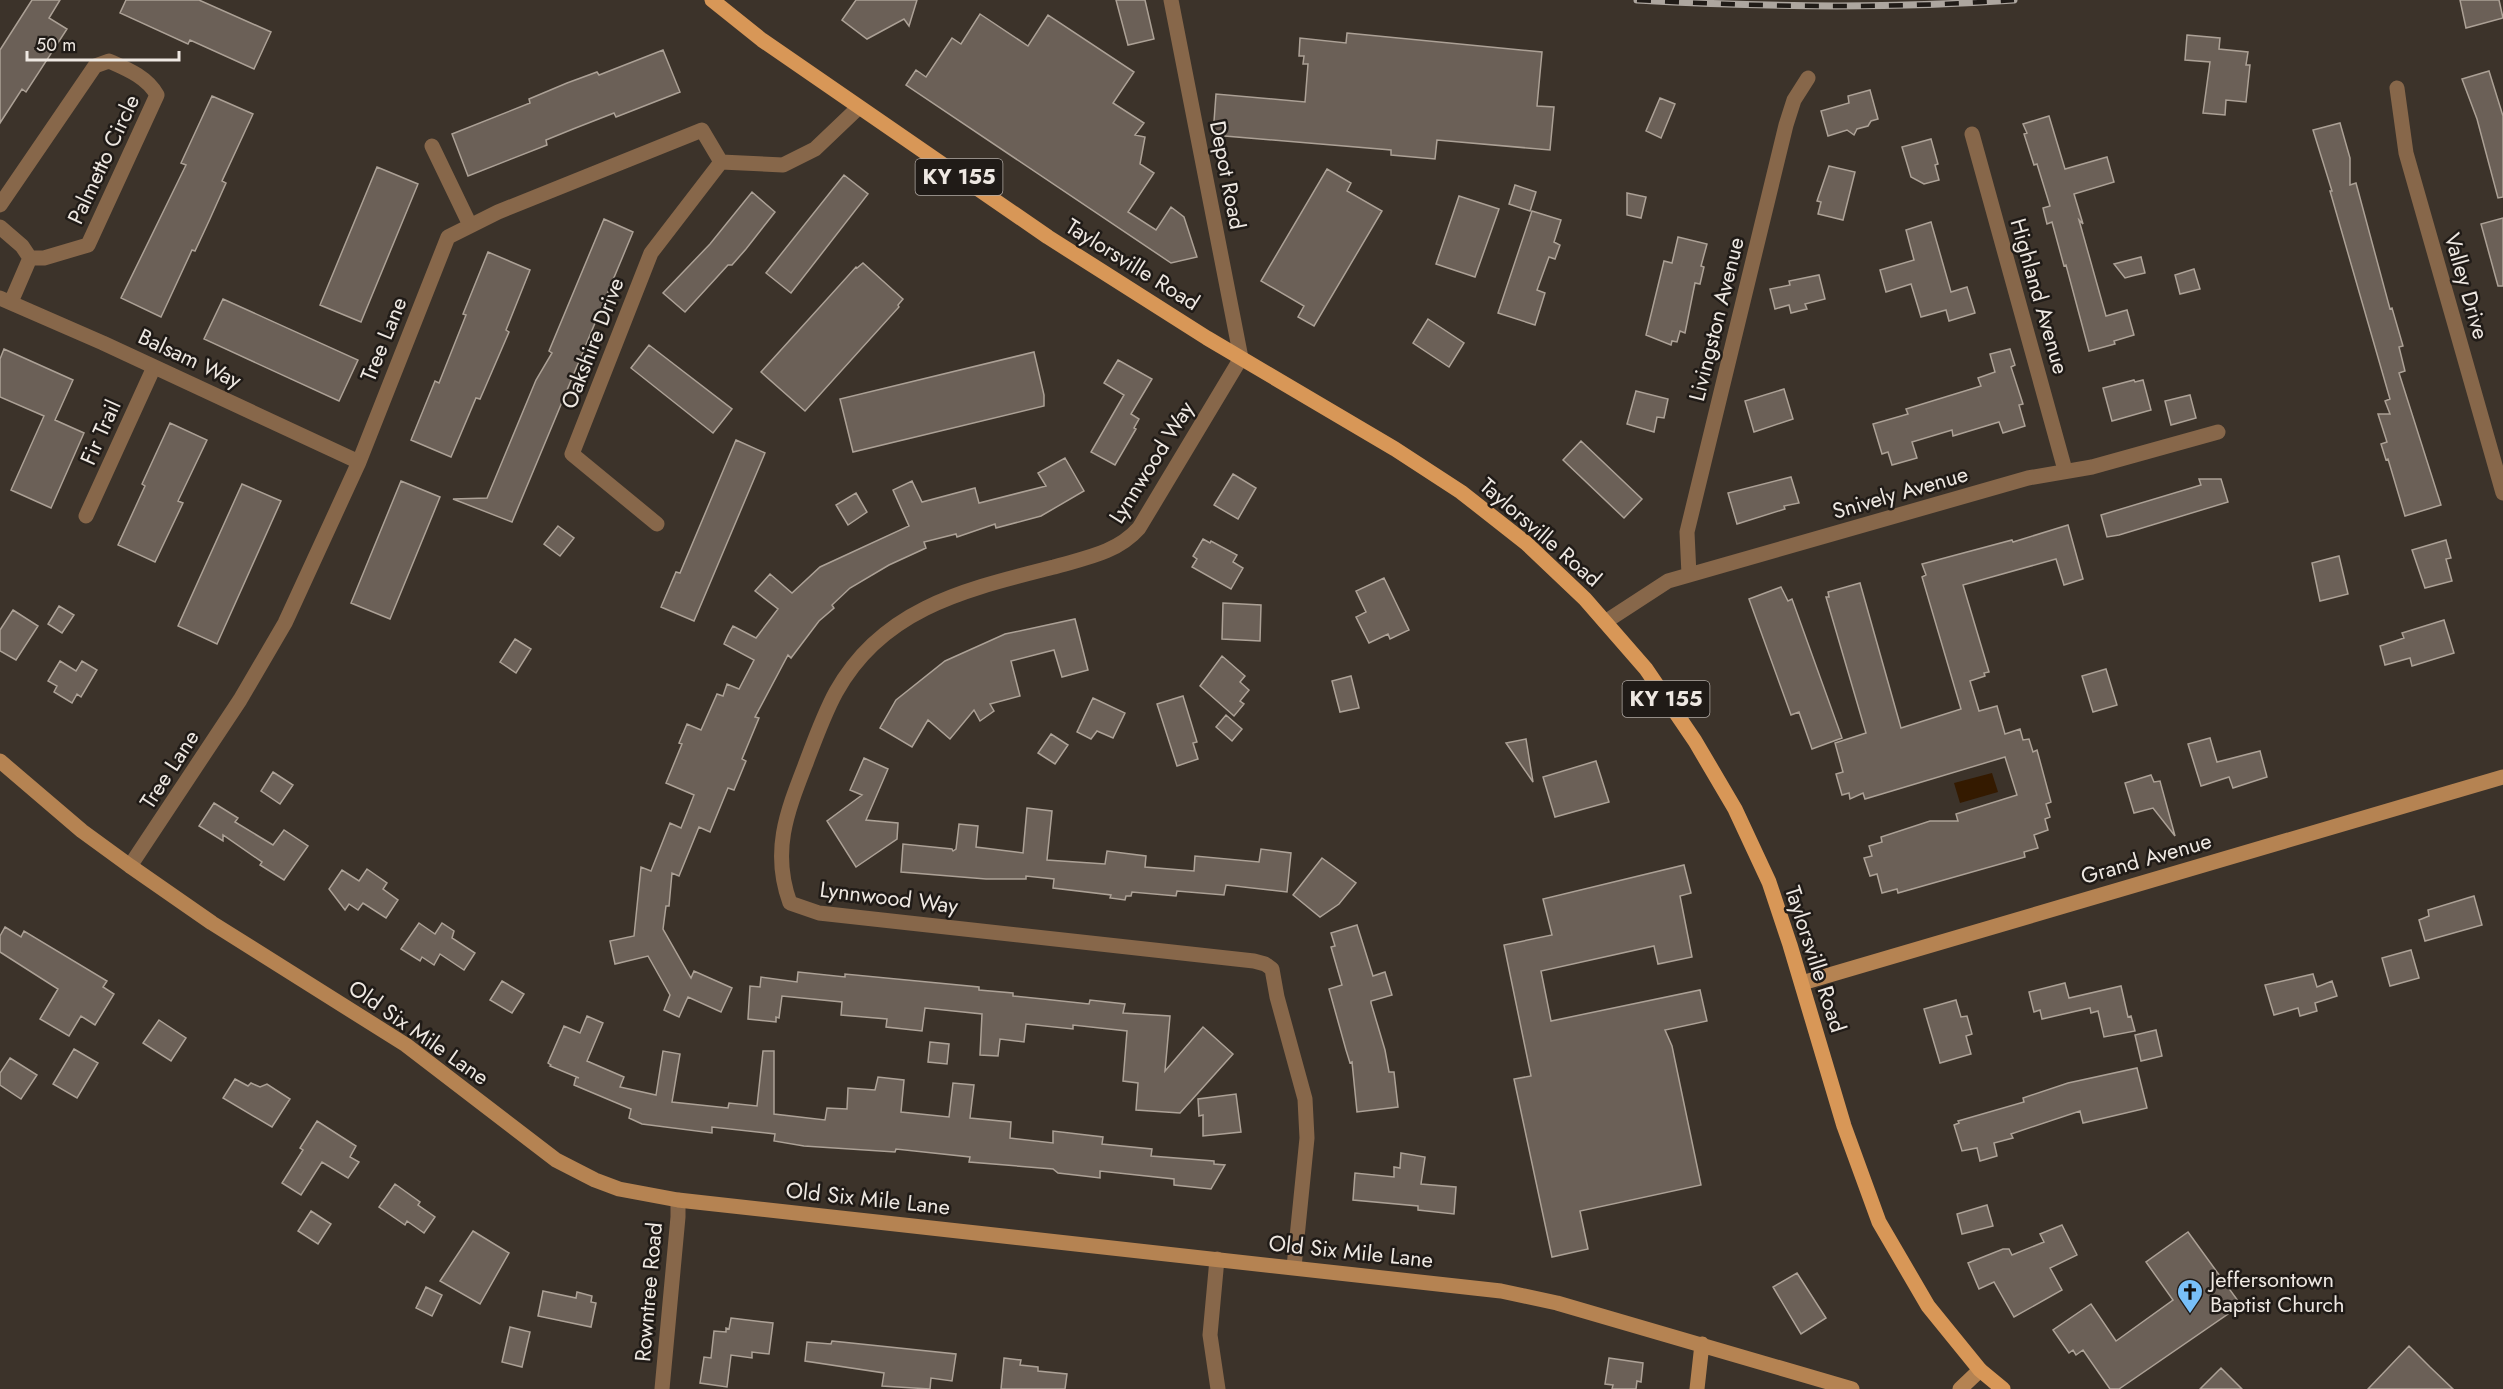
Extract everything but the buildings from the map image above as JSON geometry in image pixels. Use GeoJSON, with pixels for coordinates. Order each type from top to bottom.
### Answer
{"type":"FeatureCollection","features":[{"type":"Feature","properties":{"kind":"main road","name":"Taylorsville Road"},"geometry":{"type":"LineString","coordinates":[[712,0],[762,40],[858,108],[1048,237],[1241,358],[1395,449],[1461,492],[1526,543],[1585,599],[1646,669],[1695,741],[1735,808],[1768,882],[1802,983],[1844,1126],[1879,1222],[1928,1306],[1980,1370],[2003,1389]]}},
{"type":"Feature","properties":{"kind":"street","name":"Depot Road"},"geometry":{"type":"LineString","coordinates":[[1171,0],[1241,358]]}},
{"type":"Feature","properties":{"kind":"street","name":"Palmetto Circle"},"geometry":{"type":"LineString","coordinates":[[0,205],[95,66],[109,61],[128,69],[152,85],[157,95],[88,245],[44,258],[30,258]]}},
{"type":"Feature","properties":{"kind":"street","name":"Livingston Avenue"},"geometry":{"type":"LineString","coordinates":[[1689,575],[1687,532],[1786,125],[1794,100],[1808,78]]}},
{"type":"Feature","properties":{"kind":"street","name":"Valley Drive"},"geometry":{"type":"LineString","coordinates":[[2397,88],[2406,153],[2503,493]]}},
{"type":"Feature","properties":{"kind":"street"},"geometry":{"type":"LineString","coordinates":[[721,162],[783,165],[815,149],[858,108]]}},
{"type":"Feature","properties":{"kind":"street","name":"Tree Lane"},"geometry":{"type":"LineString","coordinates":[[130,866],[240,700],[285,622],[359,462],[448,237],[498,212],[702,130],[721,162]]}},
{"type":"Feature","properties":{"kind":"street","name":"Highland Avenue"},"geometry":{"type":"LineString","coordinates":[[1972,134],[2066,471]]}},
{"type":"Feature","properties":{"kind":"street"},"geometry":{"type":"LineString","coordinates":[[432,146],[470,225]]}},
{"type":"Feature","properties":{"kind":"street","name":"Oakshire Drive"},"geometry":{"type":"LineString","coordinates":[[657,524],[572,454],[651,253],[721,162]]}},
{"type":"Feature","properties":{"kind":"street"},"geometry":{"type":"LineString","coordinates":[[0,227],[22,246],[30,258],[5,300]]}},
{"type":"Feature","properties":{"kind":"street","name":"Balsam Way"},"geometry":{"type":"LineString","coordinates":[[5,300],[359,462]]}},
{"type":"Feature","properties":{"kind":"street","name":"Lynnwood Way"},"geometry":{"type":"LineString","coordinates":[[1241,358],[1139,528],[1127,541],[1094,556],[947,597],[894,627],[865,653],[835,693],[787,814],[781,846],[782,871],[784,888],[790,903],[819,913],[1243,959],[1265,964],[1272,969],[1277,997],[1301,1078],[1306,1109],[1306,1138],[1294,1267]]}},
{"type":"Feature","properties":{"kind":"street","name":"Fir Trail"},"geometry":{"type":"LineString","coordinates":[[86,516],[154,367]]}},
{"type":"Feature","properties":{"kind":"street","name":"Snively Avenue"},"geometry":{"type":"LineString","coordinates":[[1605,622],[1668,581],[2028,478],[2092,467],[2218,432]]}},
{"type":"Feature","properties":{"kind":"street","name":"Old Six Mile Lane"},"geometry":{"type":"LineString","coordinates":[[0,761],[82,831],[212,923],[406,1045],[556,1160],[595,1180],[619,1189],[678,1200],[1501,1291],[1557,1303],[1852,1389]]}},
{"type":"Feature","properties":{"kind":"street","name":"Grand Avenue"},"geometry":{"type":"LineString","coordinates":[[1802,983],[2503,777]]}},
{"type":"Feature","properties":{"kind":"street","name":"Rowntree Road"},"geometry":{"type":"LineString","coordinates":[[662,1389],[678,1200]]}},
{"type":"Feature","properties":{"kind":"street"},"geometry":{"type":"LineString","coordinates":[[1217,1259],[1210,1335],[1218,1389]]}},
{"type":"Feature","properties":{"kind":"street"},"geometry":{"type":"LineString","coordinates":[[1697,1389],[1702,1344]]}},
{"type":"Feature","properties":{"kind":"street"},"geometry":{"type":"LineString","coordinates":[[1960,1389],[1980,1370]]}},
{"type":"Feature","properties":{"kind":"shaded area"},"geometry":{"type":"Polygon","coordinates":[[[1992,773],[1998,792],[1960,803],[1954,783],[1992,773]]]}},
{"type":"Feature","properties":{"kind":"railway"},"geometry":{"type":"LineString","coordinates":[[1637,0],[1825,6],[1920,5],[2014,0]]}},
{"type":"Feature","properties":{"kind":"place","name":"Jeffersontown Baptist Church"},"geometry":{"type":"Point","coordinates":[2190,1315]}}]}
